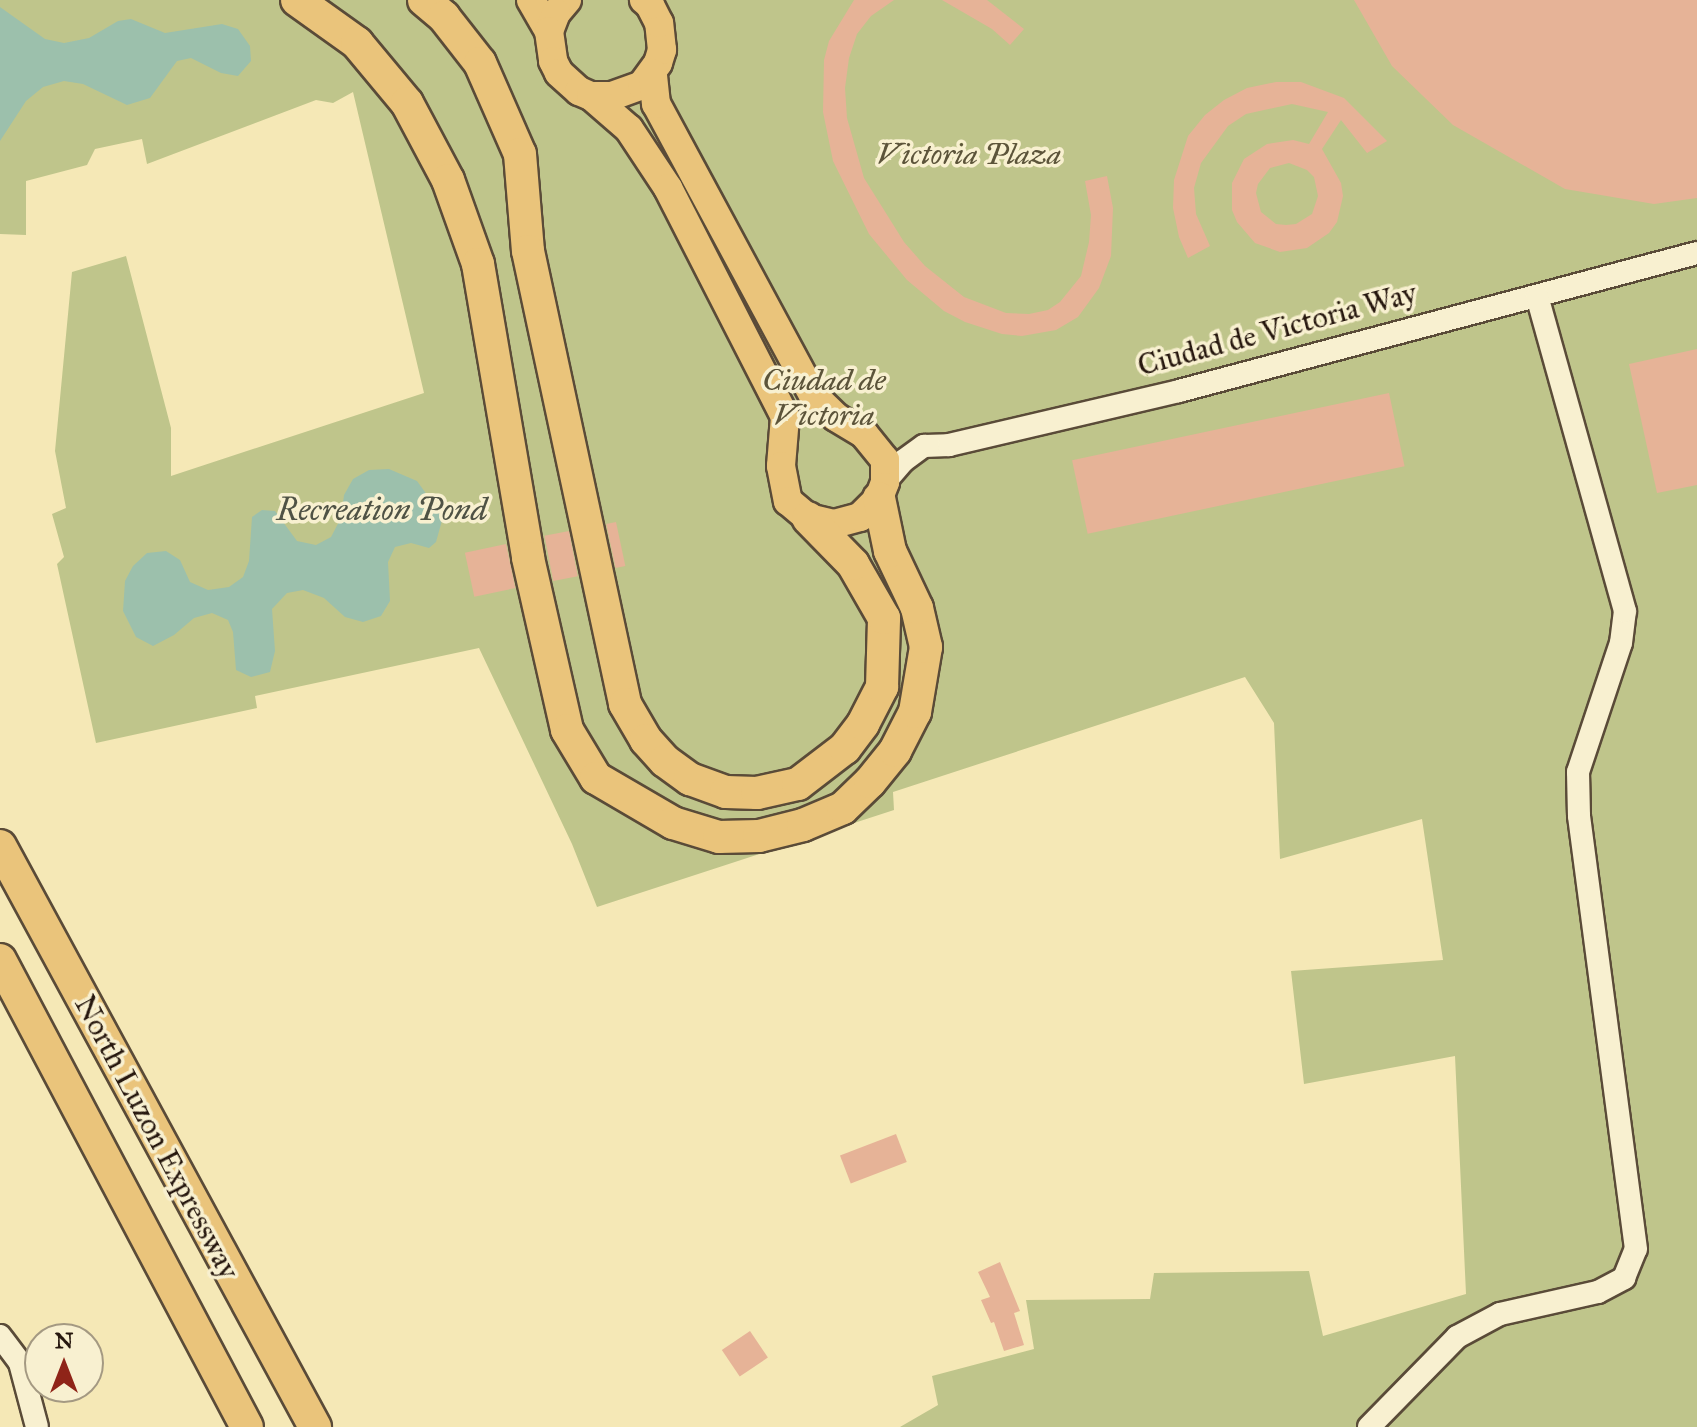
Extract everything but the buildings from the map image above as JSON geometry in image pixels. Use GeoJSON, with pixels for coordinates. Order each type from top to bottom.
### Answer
{"type":"FeatureCollection","features":[{"type":"Feature","properties":{"kind":"highway"},"geometry":{"type":"LineString","coordinates":[[297,0],[357,43],[407,103],[448,180],[478,264],[528,558],[567,730],[596,778],[673,823],[719,837],[759,836],[803,825],[843,808],[870,782],[895,751],[915,712],[926,647],[917,608],[890,551],[882,490]]}},
{"type":"Feature","properties":{"kind":"highway"},"geometry":{"type":"LineString","coordinates":[[424,0],[444,17],[480,63],[520,154],[528,251],[625,704],[646,740],[665,761],[690,779],[726,792],[757,793],[798,784],[845,748],[863,724],[882,687],[884,618],[853,564],[808,518]]}},
{"type":"Feature","properties":{"kind":"highway","name":"North Luzon Expressway"},"geometry":{"type":"LineString","coordinates":[[0,846],[315,1427]]}},
{"type":"Feature","properties":{"kind":"highway","name":"North Luzon Expressway"},"geometry":{"type":"LineString","coordinates":[[0,960],[247,1427]]}},
{"type":"Feature","properties":{"kind":"main road"},"geometry":{"type":"LineString","coordinates":[[531,0],[549,31],[549,48],[559,73],[629,129],[668,188],[785,417],[781,466],[788,501],[808,518],[834,524],[848,522],[860,517],[882,490],[885,460],[864,434],[836,417],[813,395],[656,104],[653,73],[662,50],[662,36],[650,5],[644,0]]}},
{"type":"Feature","properties":{"kind":"main road"},"geometry":{"type":"LineString","coordinates":[[549,31],[567,0]]}},
{"type":"Feature","properties":{"kind":"main road"},"geometry":{"type":"LineString","coordinates":[[591,96],[630,92],[653,73]]}},
{"type":"Feature","properties":{"kind":"street","name":"Ciudad de Victoria Way"},"geometry":{"type":"LineString","coordinates":[[882,490],[903,461],[924,446],[949,445],[1179,391],[1697,253]]}},
{"type":"Feature","properties":{"kind":"street"},"geometry":{"type":"LineString","coordinates":[[1369,1427],[1457,1337],[1500,1314],[1598,1292],[1624,1278],[1636,1249],[1579,816],[1578,772],[1621,643],[1625,611],[1537,296]]}},
{"type":"Feature","properties":{"kind":"street"},"geometry":{"type":"LineString","coordinates":[[0,1336],[20,1363],[37,1427]]}},
{"type":"Feature","properties":{"kind":"green space","name":"Ciudad de Victoria"},"geometry":{"type":"Polygon","coordinates":[[[0,0],[1697,0],[1697,1427],[900,1427],[938,1405],[932,1376],[1034,1349],[1026,1300],[1150,1299],[1154,1273],[1309,1271],[1323,1336],[1466,1294],[1455,1056],[1304,1084],[1291,971],[1443,960],[1422,819],[1280,859],[1274,723],[1245,677],[893,792],[894,810],[597,907],[572,844],[479,648],[255,696],[257,708],[96,743],[57,564],[64,557],[52,514],[66,508],[55,451],[72,272],[126,256],[171,428],[171,476],[424,393],[353,92],[333,103],[316,100],[147,164],[142,139],[95,149],[87,165],[26,181],[26,235],[0,234],[0,0]]]}},
{"type":"Feature","properties":{"kind":"water"},"geometry":{"type":"Polygon","coordinates":[[[0,7],[45,39],[64,43],[89,38],[118,21],[131,19],[165,33],[222,24],[238,29],[250,46],[251,61],[238,76],[221,73],[191,58],[177,61],[150,98],[127,105],[83,84],[64,81],[43,87],[26,101],[0,141],[0,7]]]}},
{"type":"Feature","properties":{"kind":"water","name":"Recreation Pond"},"geometry":{"type":"Polygon","coordinates":[[[389,469],[417,481],[443,517],[436,542],[429,548],[411,543],[395,547],[388,562],[390,601],[381,616],[363,622],[345,617],[324,598],[303,590],[287,593],[272,609],[275,651],[270,672],[251,677],[236,670],[233,632],[228,620],[212,613],[194,618],[174,635],[153,646],[136,637],[123,611],[125,581],[133,566],[147,553],[166,551],[180,560],[190,582],[208,590],[229,587],[243,577],[249,561],[252,517],[262,510],[275,511],[297,541],[316,545],[331,537],[341,518],[344,495],[353,479],[369,470],[389,469]]]}},
{"type":"Feature","properties":{"kind":"park label","name":"Victoria Plaza"},"geometry":{"type":"Point","coordinates":[969,154]}}]}
